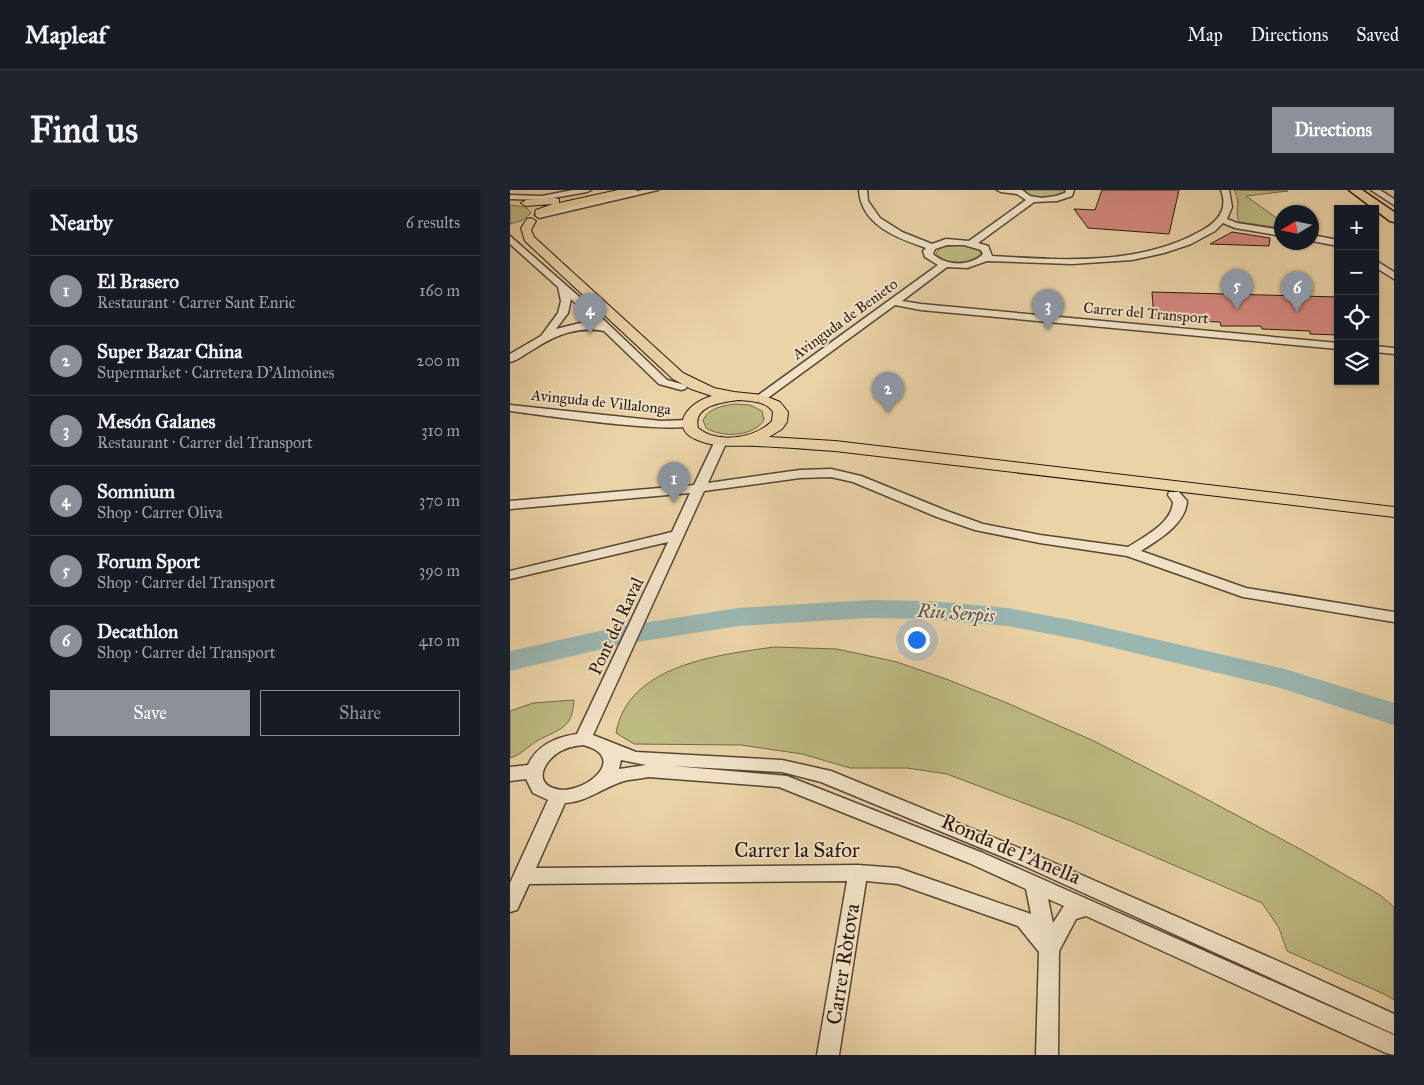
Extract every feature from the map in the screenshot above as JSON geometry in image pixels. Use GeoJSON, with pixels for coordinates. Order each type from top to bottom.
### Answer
{"type":"FeatureCollection","features":[{"type":"Feature","properties":{"kind":"highway"},"geometry":{"type":"LineString","coordinates":[[1355,190],[1394,218]]}},
{"type":"Feature","properties":{"kind":"main road"},"geometry":{"type":"LineString","coordinates":[[510,202],[554,201],[605,190]]}},
{"type":"Feature","properties":{"kind":"main road"},"geometry":{"type":"LineString","coordinates":[[632,190],[558,206],[513,230],[682,387],[693,402],[692,417],[697,435],[721,441],[747,440],[835,446],[1394,512]]}},
{"type":"Feature","properties":{"kind":"main road"},"geometry":{"type":"LineString","coordinates":[[526,203],[534,205],[537,216]]}},
{"type":"Feature","properties":{"kind":"main road"},"geometry":{"type":"LineString","coordinates":[[537,216],[526,226],[525,231],[529,239],[678,376],[704,390],[733,396],[761,398],[774,404],[780,410],[780,420],[772,430],[747,440]]}},
{"type":"Feature","properties":{"kind":"main road"},"geometry":{"type":"LineString","coordinates":[[692,417],[711,401],[733,396]]}},
{"type":"Feature","properties":{"kind":"main road"},"geometry":{"type":"LineString","coordinates":[[780,420],[801,434],[835,446]]}},
{"type":"Feature","properties":{"kind":"street"},"geometry":{"type":"LineString","coordinates":[[510,197],[542,198],[587,190]]}},
{"type":"Feature","properties":{"kind":"street"},"geometry":{"type":"LineString","coordinates":[[537,216],[654,190]]}},
{"type":"Feature","properties":{"kind":"street"},"geometry":{"type":"LineString","coordinates":[[863,190],[863,201],[882,224],[899,234],[932,247]]}},
{"type":"Feature","properties":{"kind":"street"},"geometry":{"type":"LineString","coordinates":[[1001,190],[1018,191],[1033,199],[1060,198],[1069,194],[1070,190]]}},
{"type":"Feature","properties":{"kind":"street"},"geometry":{"type":"LineString","coordinates":[[986,258],[988,255],[985,248],[972,243],[946,242],[932,247],[928,251],[928,255],[937,262],[946,264],[969,264],[986,258],[1068,262],[1132,256],[1182,244],[1208,231],[1223,220],[1228,207],[1228,196],[1225,190]]}},
{"type":"Feature","properties":{"kind":"street"},"geometry":{"type":"LineString","coordinates":[[1375,190],[1394,204]]}},
{"type":"Feature","properties":{"kind":"street"},"geometry":{"type":"LineString","coordinates":[[972,243],[1033,199]]}},
{"type":"Feature","properties":{"kind":"street"},"geometry":{"type":"LineString","coordinates":[[1223,220],[1274,231]]}},
{"type":"Feature","properties":{"kind":"street"},"geometry":{"type":"LineString","coordinates":[[510,239],[663,382],[682,387]]}},
{"type":"Feature","properties":{"kind":"street"},"geometry":{"type":"LineString","coordinates":[[1319,239],[1334,242]]}},
{"type":"Feature","properties":{"kind":"street","name":"Avinguda de Benieto"},"geometry":{"type":"LineString","coordinates":[[761,398],[946,264]]}},
{"type":"Feature","properties":{"kind":"street"},"geometry":{"type":"LineString","coordinates":[[1379,266],[1394,276]]}},
{"type":"Feature","properties":{"kind":"street"},"geometry":{"type":"LineString","coordinates":[[539,341],[557,321],[567,304],[567,297],[562,286]]}},
{"type":"Feature","properties":{"kind":"street","name":"Carrer del Transport"},"geometry":{"type":"LineString","coordinates":[[894,302],[921,307],[1334,346]]}},
{"type":"Feature","properties":{"kind":"street"},"geometry":{"type":"LineString","coordinates":[[510,359],[539,341],[570,326],[590,324],[606,328]]}},
{"type":"Feature","properties":{"kind":"street"},"geometry":{"type":"LineString","coordinates":[[1379,349],[1394,351]]}},
{"type":"Feature","properties":{"kind":"street","name":"Avinguda de Villalonga"},"geometry":{"type":"LineString","coordinates":[[510,408],[661,425],[692,417]]}},
{"type":"Feature","properties":{"kind":"street","name":"Pont del Raval"},"geometry":{"type":"LineString","coordinates":[[583,739],[596,715],[721,441]]}},
{"type":"Feature","properties":{"kind":"street"},"geometry":{"type":"LineString","coordinates":[[510,505],[698,488],[812,473],[839,474],[980,527],[1021,536],[1130,552],[1242,592],[1394,617]]}},
{"type":"Feature","properties":{"kind":"street"},"geometry":{"type":"LineString","coordinates":[[1130,552],[1160,532],[1174,518],[1180,508],[1180,504],[1174,495]]}},
{"type":"Feature","properties":{"kind":"street"},"geometry":{"type":"LineString","coordinates":[[510,574],[678,535]]}},
{"type":"Feature","properties":{"kind":"street"},"geometry":{"type":"LineString","coordinates":[[583,739],[604,744],[611,750],[613,765],[609,774],[594,788],[571,796],[559,796],[549,794],[536,785],[534,771],[543,755],[561,743],[583,739]]}},
{"type":"Feature","properties":{"kind":"street","name":"Ronda de l'Anella"},"geometry":{"type":"LineString","coordinates":[[611,750],[636,758],[782,766],[825,776],[1054,871],[1280,970],[1394,1024]]}},
{"type":"Feature","properties":{"kind":"street"},"geometry":{"type":"LineString","coordinates":[[510,774],[534,771]]}},
{"type":"Feature","properties":{"kind":"street","name":"Ronda de l'Anella"},"geometry":{"type":"LineString","coordinates":[[594,788],[620,775],[648,772],[781,781],[976,858],[1394,1046]]}},
{"type":"Feature","properties":{"kind":"street"},"geometry":{"type":"LineString","coordinates":[[510,904],[559,796]]}},
{"type":"Feature","properties":{"kind":"street","name":"Carrer la Safor"},"geometry":{"type":"LineString","coordinates":[[523,876],[858,873],[898,876],[1025,920],[1049,950]]}},
{"type":"Feature","properties":{"kind":"street","name":"Carrer Ròtova"},"geometry":{"type":"LineString","coordinates":[[828,1055],[858,873]]}},
{"type":"Feature","properties":{"kind":"street"},"geometry":{"type":"LineString","coordinates":[[1035,886],[1049,950],[1047,1055]]}},
{"type":"Feature","properties":{"kind":"street"},"geometry":{"type":"LineString","coordinates":[[1049,950],[1069,913],[1087,908]]}},
{"type":"Feature","properties":{"kind":"shaded area"},"geometry":{"type":"Polygon","coordinates":[[[1023,190],[1064,190],[1064,192],[1055,197],[1037,198],[1026,194],[1023,190]]]}},
{"type":"Feature","properties":{"kind":"shaded area"},"geometry":{"type":"Polygon","coordinates":[[[1234,190],[1288,191],[1246,196],[1274,216],[1274,227],[1239,222],[1234,190]]]}},
{"type":"Feature","properties":{"kind":"shaded area"},"geometry":{"type":"Polygon","coordinates":[[[510,205],[526,207],[531,213],[523,220],[510,224],[510,205]]]}},
{"type":"Feature","properties":{"kind":"shaded area"},"geometry":{"type":"Polygon","coordinates":[[[965,244],[978,248],[981,254],[964,262],[951,262],[936,253],[942,247],[965,244]]]}},
{"type":"Feature","properties":{"kind":"shaded area"},"geometry":{"type":"Polygon","coordinates":[[[734,404],[750,405],[762,411],[764,420],[759,426],[745,433],[721,433],[706,428],[703,420],[712,410],[734,404]]]}},
{"type":"Feature","properties":{"kind":"shaded area"},"geometry":{"type":"Polygon","coordinates":[[[774,647],[837,649],[897,662],[946,679],[1094,741],[1300,849],[1380,895],[1394,907],[1394,1000],[1287,951],[1279,928],[1262,903],[1071,821],[947,774],[907,768],[850,768],[802,754],[741,745],[634,744],[616,733],[624,710],[638,692],[657,678],[679,667],[703,660],[774,647]]]}},
{"type":"Feature","properties":{"kind":"shaded area"},"geometry":{"type":"Polygon","coordinates":[[[574,700],[571,717],[563,727],[510,758],[510,711],[533,703],[574,700]]]}},
{"type":"Feature","properties":{"kind":"building"},"geometry":{"type":"Polygon","coordinates":[[[1102,190],[1179,190],[1169,234],[1088,228],[1074,209],[1095,210],[1102,190]]]}},
{"type":"Feature","properties":{"kind":"building"},"geometry":{"type":"Polygon","coordinates":[[[1232,232],[1270,238],[1269,246],[1210,244],[1232,232]]]}},
{"type":"Feature","properties":{"kind":"building"},"geometry":{"type":"Polygon","coordinates":[[[1152,292],[1334,297],[1334,335],[1310,334],[1310,331],[1262,329],[1261,326],[1221,326],[1220,322],[1154,319],[1152,292]]]}},
{"type":"Feature","properties":{"kind":"waterway","name":"Riu Serpis"},"geometry":{"type":"LineString","coordinates":[[510,661],[618,636],[738,617],[869,609],[928,610],[1008,617],[1081,631],[1285,679],[1394,714]]}},
{"type":"Feature","properties":{"kind":"place","name":"Forum Sport"},"geometry":{"type":"Point","coordinates":[1237,310]}},
{"type":"Feature","properties":{"kind":"place","name":"Decathlon"},"geometry":{"type":"Point","coordinates":[1297,312]}},
{"type":"Feature","properties":{"kind":"place","name":"Mesón Galanes"},"geometry":{"type":"Point","coordinates":[1048,330]}},
{"type":"Feature","properties":{"kind":"place","name":"Somnium"},"geometry":{"type":"Point","coordinates":[590,334]}},
{"type":"Feature","properties":{"kind":"place","name":"Super Bazar China"},"geometry":{"type":"Point","coordinates":[888,413]}},
{"type":"Feature","properties":{"kind":"place","name":"El Brasero"},"geometry":{"type":"Point","coordinates":[674,503]}}]}
